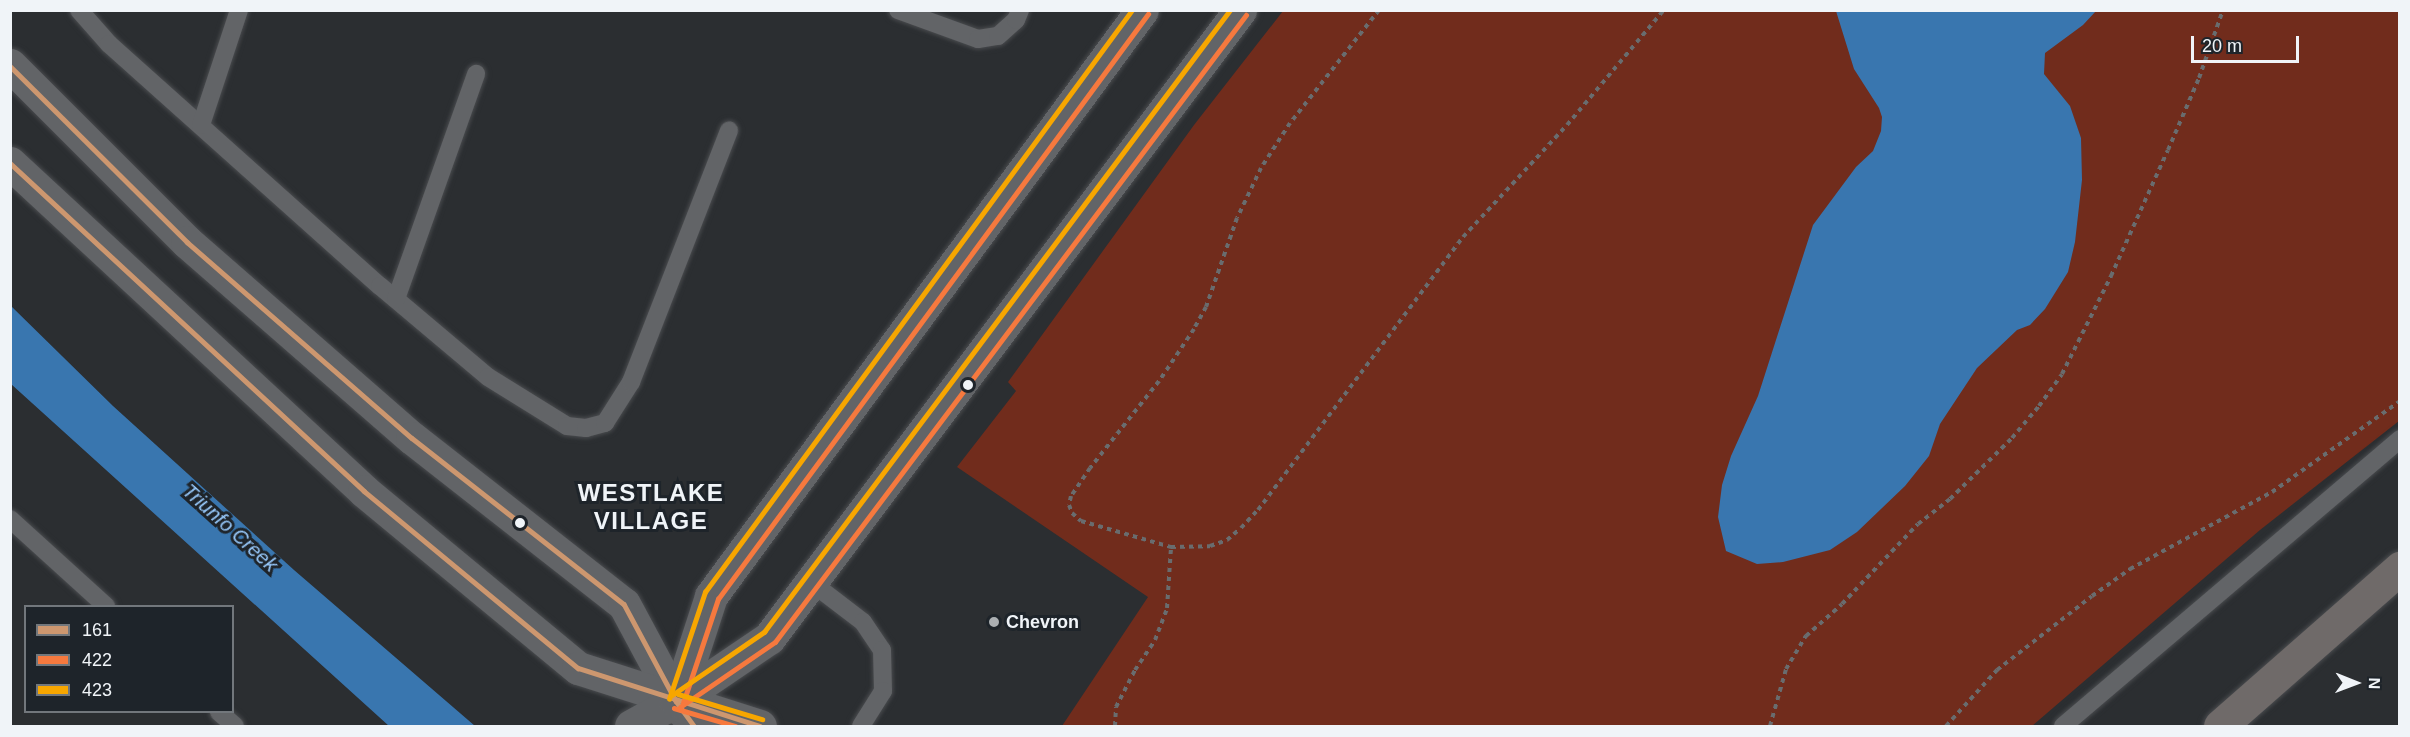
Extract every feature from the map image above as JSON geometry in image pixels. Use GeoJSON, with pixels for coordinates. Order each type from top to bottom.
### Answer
{"type":"FeatureCollection","features":[{"type":"Feature","properties":{"kind":"highway"},"geometry":{"type":"LineString","coordinates":[[2220,726],[2400,568]]}},
{"type":"Feature","properties":{"kind":"main road"},"geometry":{"type":"LineString","coordinates":[[680,718],[711,596],[1143,10]]}},
{"type":"Feature","properties":{"kind":"main road"},"geometry":{"type":"LineString","coordinates":[[680,718],[769,638],[1240,10]]}},
{"type":"Feature","properties":{"kind":"main road"},"geometry":{"type":"LineString","coordinates":[[10,65],[196,250],[412,438],[624,604],[680,718]]}},
{"type":"Feature","properties":{"kind":"main road"},"geometry":{"type":"LineString","coordinates":[[10,163],[364,491],[578,668],[680,718]]}},
{"type":"Feature","properties":{"kind":"main road"},"geometry":{"type":"LineString","coordinates":[[631,726],[680,718],[760,726]]}},
{"type":"Feature","properties":{"kind":"lane"},"geometry":{"type":"LineString","coordinates":[[79,10],[109,44],[396,299],[488,377],[567,426],[586,428],[605,423],[631,382],[729,130]]}},
{"type":"Feature","properties":{"kind":"lane"},"geometry":{"type":"LineString","coordinates":[[201,125],[239,10]]}},
{"type":"Feature","properties":{"kind":"lane"},"geometry":{"type":"LineString","coordinates":[[898,10],[978,39],[998,36],[1016,20],[1020,10]]}},
{"type":"Feature","properties":{"kind":"lane"},"geometry":{"type":"LineString","coordinates":[[396,299],[476,74]]}},
{"type":"Feature","properties":{"kind":"lane"},"geometry":{"type":"LineString","coordinates":[[2063,726],[2400,439]]}},
{"type":"Feature","properties":{"kind":"lane"},"geometry":{"type":"LineString","coordinates":[[10,519],[105,605]]}},
{"type":"Feature","properties":{"kind":"lane"},"geometry":{"type":"LineString","coordinates":[[812,583],[863,622],[882,650],[883,691],[861,726]]}},
{"type":"Feature","properties":{"kind":"lane"},"geometry":{"type":"LineString","coordinates":[[221,713],[235,726]]}},
{"type":"Feature","properties":{"kind":"path"},"geometry":{"type":"LineString","coordinates":[[1379,10],[1290,123],[1266,160],[1244,203],[1213,288],[1194,329],[1159,381],[1090,468],[1071,496],[1069,505],[1072,513],[1082,521],[1171,547],[1210,546],[1227,540],[1241,528],[1463,237],[1568,125],[1664,10]]}},
{"type":"Feature","properties":{"kind":"path"},"geometry":{"type":"LineString","coordinates":[[1770,726],[1786,669],[1806,636],[1842,604],[1918,524],[1950,499],[2012,438],[2062,374],[2111,276],[2168,150],[2199,78],[2223,10]]}},
{"type":"Feature","properties":{"kind":"path"},"geometry":{"type":"LineString","coordinates":[[1946,726],[1997,670],[2092,596],[2130,569],[2272,492],[2400,401]]}},
{"type":"Feature","properties":{"kind":"path"},"geometry":{"type":"LineString","coordinates":[[1114,726],[1116,707],[1135,670],[1155,640],[1167,608],[1172,562],[1171,547]]}},
{"type":"Feature","properties":{"kind":"shaded area"},"geometry":{"type":"Polygon","coordinates":[[[1283,11],[2399,11],[2399,421],[2260,530],[2032,726],[1062,726],[1148,597],[957,467],[1016,391],[1008,382],[1194,125],[1283,11]]]}},
{"type":"Feature","properties":{"kind":"water"},"geometry":{"type":"Polygon","coordinates":[[[1836,11],[2096,11],[2083,25],[2045,53],[2044,74],[2070,106],[2081,138],[2082,180],[2075,242],[2068,272],[2045,309],[2030,325],[2017,330],[1977,368],[1940,424],[1929,456],[1905,486],[1857,532],[1830,550],[1783,562],[1757,564],[1726,551],[1718,517],[1722,485],[1731,456],[1758,396],[1813,225],[1856,167],[1873,151],[1881,131],[1882,117],[1879,108],[1854,69],[1836,11]]]}},
{"type":"Feature","properties":{"kind":"water","name":"Triunfo Creek"},"geometry":{"type":"Polygon","coordinates":[[[11,306],[113,406],[294,570],[475,726],[389,726],[11,384],[11,306]]]}},
{"type":"Feature","properties":{"kind":"transit line","name":"423"},"geometry":{"type":"LineString","coordinates":[[669,699],[705,592],[1132,10]]}},
{"type":"Feature","properties":{"kind":"transit line","name":"423"},"geometry":{"type":"LineString","coordinates":[[672,695],[764,632],[1230,10]]}},
{"type":"Feature","properties":{"kind":"transit line","name":"422"},"geometry":{"type":"LineString","coordinates":[[683,703],[718,599],[1148,14]]}},
{"type":"Feature","properties":{"kind":"transit line","name":"422"},"geometry":{"type":"LineString","coordinates":[[680,707],[775,642],[1246,15]]}},
{"type":"Feature","properties":{"kind":"transit line","name":"161"},"geometry":{"type":"LineString","coordinates":[[10,66],[187,242],[412,438],[624,604],[676,701],[694,726]]}},
{"type":"Feature","properties":{"kind":"transit line","name":"161"},"geometry":{"type":"LineString","coordinates":[[10,163],[364,491],[578,668],[760,726]]}},
{"type":"Feature","properties":{"kind":"transit line","name":"423"},"geometry":{"type":"LineString","coordinates":[[678,694],[762,719]]}},
{"type":"Feature","properties":{"kind":"transit line","name":"422"},"geometry":{"type":"LineString","coordinates":[[674,708],[735,726]]}},
{"type":"Feature","properties":{"kind":"place","name":"Chevron"},"geometry":{"type":"Point","coordinates":[994,622]}},
{"type":"Feature","properties":{"kind":"district","name":"WESTLAKE VILLAGE"},"geometry":{"type":"Point","coordinates":[651,507]}}]}
